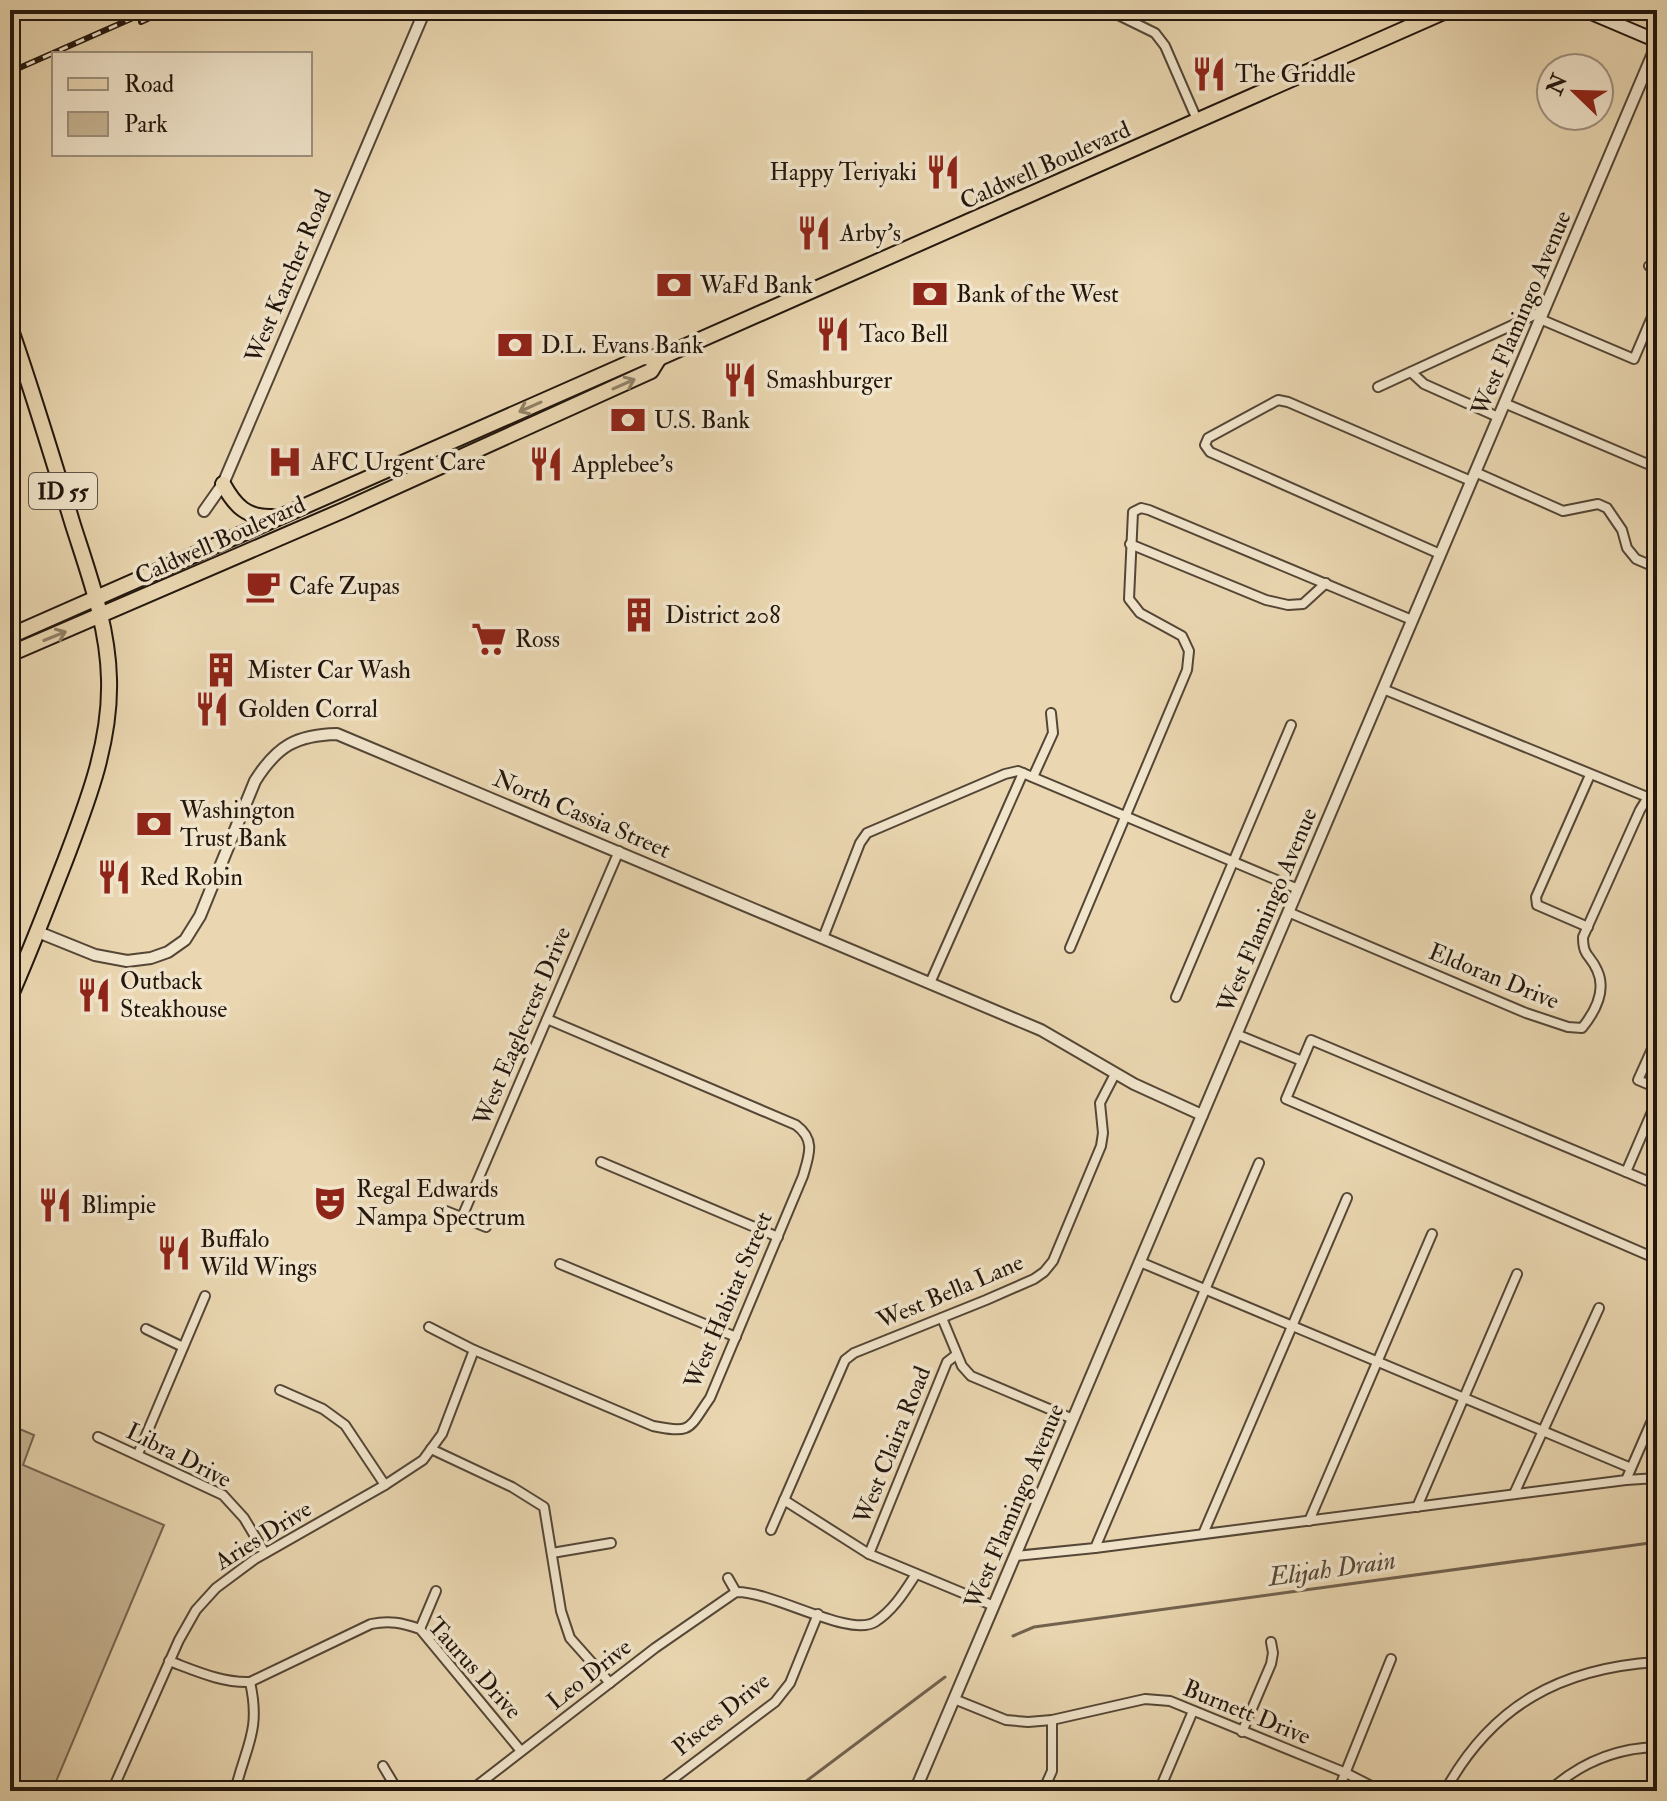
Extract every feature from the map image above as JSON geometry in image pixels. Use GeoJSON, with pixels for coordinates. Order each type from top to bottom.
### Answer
{"type":"FeatureCollection","features":[{"type":"Feature","properties":{"kind":"main road","name":"Caldwell Boulevard"},"geometry":{"type":"LineString","coordinates":[[10,636],[643,357],[659,358],[1448,10]]}},
{"type":"Feature","properties":{"kind":"main road"},"geometry":{"type":"LineString","coordinates":[[1584,10],[1657,42]]}},
{"type":"Feature","properties":{"kind":"main road","name":"ID 55"},"geometry":{"type":"LineString","coordinates":[[10,327],[96,598],[107,647],[109,680],[104,735],[89,797],[10,997]]}},
{"type":"Feature","properties":{"kind":"main road","name":"Caldwell Boulevard"},"geometry":{"type":"LineString","coordinates":[[10,654],[100,617],[651,371],[659,358]]}},
{"type":"Feature","properties":{"kind":"main road"},"geometry":{"type":"LineString","coordinates":[[223,484],[240,509],[255,518],[281,517]]}},
{"type":"Feature","properties":{"kind":"street","name":"West Karcher Road"},"geometry":{"type":"LineString","coordinates":[[204,511],[223,484],[425,10]]}},
{"type":"Feature","properties":{"kind":"street"},"geometry":{"type":"LineString","coordinates":[[1108,10],[1155,33],[1165,46],[1198,122]]}},
{"type":"Feature","properties":{"kind":"street","name":"West Flamingo Avenue"},"geometry":{"type":"LineString","coordinates":[[915,1791],[1657,42]]}},
{"type":"Feature","properties":{"kind":"street"},"geometry":{"type":"LineString","coordinates":[[1378,387],[1542,315],[1634,359],[1657,305]]}},
{"type":"Feature","properties":{"kind":"street"},"geometry":{"type":"LineString","coordinates":[[1411,372],[1424,384],[1498,417]]}},
{"type":"Feature","properties":{"kind":"street"},"geometry":{"type":"LineString","coordinates":[[1440,554],[1210,452],[1205,445],[1208,438],[1278,400],[1288,402],[1563,511],[1598,504],[1607,508],[1636,559],[1657,568]]}},
{"type":"Feature","properties":{"kind":"street"},"geometry":{"type":"LineString","coordinates":[[1504,403],[1657,468]]}},
{"type":"Feature","properties":{"kind":"street"},"geometry":{"type":"LineString","coordinates":[[1070,948],[1187,670],[1189,651],[1182,636],[1140,613],[1129,599],[1133,512],[1141,508],[1412,620]]}},
{"type":"Feature","properties":{"kind":"street"},"geometry":{"type":"LineString","coordinates":[[1130,544],[1266,600],[1288,605],[1303,604],[1326,583]]}},
{"type":"Feature","properties":{"kind":"street"},"geometry":{"type":"LineString","coordinates":[[1383,689],[1653,799],[1588,927],[1537,905],[1536,897],[1590,775]]}},
{"type":"Feature","properties":{"kind":"street"},"geometry":{"type":"LineString","coordinates":[[1033,777],[1053,733],[1051,713]]}},
{"type":"Feature","properties":{"kind":"street"},"geometry":{"type":"LineString","coordinates":[[1176,997],[1291,725]]}},
{"type":"Feature","properties":{"kind":"street","name":"North Cassia Street"},"geometry":{"type":"LineString","coordinates":[[38,932],[95,955],[127,961],[168,952],[185,940],[200,916],[255,781],[264,767],[276,752],[290,743],[321,734],[337,734],[1050,1035],[1115,1074],[1202,1115]]}},
{"type":"Feature","properties":{"kind":"street"},"geometry":{"type":"LineString","coordinates":[[823,938],[860,843],[867,833],[1018,771],[1298,889]]}},
{"type":"Feature","properties":{"kind":"street"},"geometry":{"type":"LineString","coordinates":[[930,983],[1023,773]]}},
{"type":"Feature","properties":{"kind":"street","name":"West Eaglecrest Drive"},"geometry":{"type":"LineString","coordinates":[[462,1217],[619,851]]}},
{"type":"Feature","properties":{"kind":"street","name":"Eldoran Drive"},"geometry":{"type":"LineString","coordinates":[[1288,912],[1526,1013],[1568,1027],[1582,1028],[1598,1003],[1601,989],[1599,972],[1583,952],[1583,937],[1588,927]]}},
{"type":"Feature","properties":{"kind":"street","name":"West Habitat Street"},"geometry":{"type":"LineString","coordinates":[[474,1350],[653,1426],[680,1432],[689,1427],[710,1398],[803,1176],[810,1143],[806,1133],[796,1125],[547,1019]]}},
{"type":"Feature","properties":{"kind":"street"},"geometry":{"type":"LineString","coordinates":[[1236,1034],[1302,1061]]}},
{"type":"Feature","properties":{"kind":"street"},"geometry":{"type":"LineString","coordinates":[[1657,1038],[1638,1080],[1657,1088]]}},
{"type":"Feature","properties":{"kind":"street"},"geometry":{"type":"LineString","coordinates":[[1657,1185],[1311,1040],[1286,1099],[1657,1259]]}},
{"type":"Feature","properties":{"kind":"street","name":"West Bella Lane"},"geometry":{"type":"LineString","coordinates":[[771,1530],[845,1360],[854,1353],[1034,1279],[1053,1261],[1101,1146],[1100,1103],[1115,1074]]}},
{"type":"Feature","properties":{"kind":"street"},"geometry":{"type":"LineString","coordinates":[[1626,1172],[1657,1100]]}},
{"type":"Feature","properties":{"kind":"street"},"geometry":{"type":"LineString","coordinates":[[601,1162],[778,1237]]}},
{"type":"Feature","properties":{"kind":"street"},"geometry":{"type":"LineString","coordinates":[[1095,1548],[1259,1163]]}},
{"type":"Feature","properties":{"kind":"street"},"geometry":{"type":"LineString","coordinates":[[1203,1534],[1347,1198]]}},
{"type":"Feature","properties":{"kind":"street"},"geometry":{"type":"LineString","coordinates":[[446,1211],[486,1227]]}},
{"type":"Feature","properties":{"kind":"street"},"geometry":{"type":"LineString","coordinates":[[1309,1521],[1432,1234]]}},
{"type":"Feature","properties":{"kind":"street"},"geometry":{"type":"LineString","coordinates":[[1140,1262],[1631,1468]]}},
{"type":"Feature","properties":{"kind":"street"},"geometry":{"type":"LineString","coordinates":[[560,1264],[736,1337]]}},
{"type":"Feature","properties":{"kind":"street"},"geometry":{"type":"LineString","coordinates":[[1417,1507],[1517,1274]]}},
{"type":"Feature","properties":{"kind":"street"},"geometry":{"type":"LineString","coordinates":[[138,1454],[205,1296]]}},
{"type":"Feature","properties":{"kind":"street"},"geometry":{"type":"LineString","coordinates":[[1514,1494],[1599,1308]]}},
{"type":"Feature","properties":{"kind":"street"},"geometry":{"type":"LineString","coordinates":[[942,1318],[956,1355],[971,1376],[1073,1419]]}},
{"type":"Feature","properties":{"kind":"street"},"geometry":{"type":"LineString","coordinates":[[429,1327],[474,1350]]}},
{"type":"Feature","properties":{"kind":"street"},"geometry":{"type":"LineString","coordinates":[[146,1329],[183,1347]]}},
{"type":"Feature","properties":{"kind":"street","name":"Aries Drive"},"geometry":{"type":"LineString","coordinates":[[112,1791],[169,1661],[196,1610],[216,1588],[265,1553],[423,1460],[442,1434],[474,1350]]}},
{"type":"Feature","properties":{"kind":"street","name":"West Claira Road"},"geometry":{"type":"LineString","coordinates":[[869,1554],[947,1362],[956,1355]]}},
{"type":"Feature","properties":{"kind":"street"},"geometry":{"type":"LineString","coordinates":[[280,1390],[323,1409],[345,1425],[385,1485]]}},
{"type":"Feature","properties":{"kind":"street"},"geometry":{"type":"LineString","coordinates":[[1626,1480],[1657,1409]]}},
{"type":"Feature","properties":{"kind":"street","name":"Libra Drive"},"geometry":{"type":"LineString","coordinates":[[98,1437],[223,1495],[244,1518],[265,1553]]}},
{"type":"Feature","properties":{"kind":"street"},"geometry":{"type":"LineString","coordinates":[[431,1449],[512,1487],[544,1507],[561,1611],[570,1638],[610,1683]]}},
{"type":"Feature","properties":{"kind":"street"},"geometry":{"type":"LineString","coordinates":[[1015,1556],[1657,1478]]}},
{"type":"Feature","properties":{"kind":"street"},"geometry":{"type":"LineString","coordinates":[[784,1500],[869,1554],[994,1606]]}},
{"type":"Feature","properties":{"kind":"street"},"geometry":{"type":"LineString","coordinates":[[552,1553],[611,1543]]}},
{"type":"Feature","properties":{"kind":"street"},"geometry":{"type":"LineString","coordinates":[[728,1578],[736,1592],[747,1592],[840,1623],[862,1627],[874,1622],[903,1594],[916,1574]]}},
{"type":"Feature","properties":{"kind":"street"},"geometry":{"type":"LineString","coordinates":[[420,1629],[436,1591]]}},
{"type":"Feature","properties":{"kind":"street","name":"Leo Drive"},"geometry":{"type":"LineString","coordinates":[[472,1790],[722,1599],[736,1592]]}},
{"type":"Feature","properties":{"kind":"street","name":"Pisces Drive"},"geometry":{"type":"LineString","coordinates":[[657,1791],[775,1702],[790,1683],[818,1614]]}},
{"type":"Feature","properties":{"kind":"street","name":"Taurus Drive"},"geometry":{"type":"LineString","coordinates":[[250,1682],[371,1624],[389,1621],[420,1629],[521,1751]]}},
{"type":"Feature","properties":{"kind":"street"},"geometry":{"type":"LineString","coordinates":[[1242,1732],[1271,1664],[1271,1642]]}},
{"type":"Feature","properties":{"kind":"street"},"geometry":{"type":"LineString","coordinates":[[1338,1791],[1391,1659]]}},
{"type":"Feature","properties":{"kind":"street"},"geometry":{"type":"LineString","coordinates":[[169,1661],[225,1680],[250,1682],[256,1706],[256,1723],[235,1791]]}},
{"type":"Feature","properties":{"kind":"street"},"geometry":{"type":"LineString","coordinates":[[1445,1791],[1456,1770],[1483,1735],[1533,1696],[1586,1673],[1618,1665],[1657,1662]]}},
{"type":"Feature","properties":{"kind":"street","name":"Burnett Drive"},"geometry":{"type":"LineString","coordinates":[[954,1699],[1006,1720],[1028,1722],[1052,1720],[1145,1699],[1170,1701],[1346,1773],[1381,1791]]}},
{"type":"Feature","properties":{"kind":"street"},"geometry":{"type":"LineString","coordinates":[[1159,1791],[1193,1711]]}},
{"type":"Feature","properties":{"kind":"street"},"geometry":{"type":"LineString","coordinates":[[1043,1791],[1052,1771],[1052,1720]]}},
{"type":"Feature","properties":{"kind":"street"},"geometry":{"type":"LineString","coordinates":[[1549,1791],[1587,1764],[1613,1753],[1657,1747]]}},
{"type":"Feature","properties":{"kind":"street"},"geometry":{"type":"LineString","coordinates":[[383,1766],[398,1791]]}},
{"type":"Feature","properties":{"kind":"green space"},"geometry":{"type":"Polygon","coordinates":[[[10,1425],[34,1435],[23,1465],[164,1525],[52,1791],[10,1791],[10,1425]]]}},
{"type":"Feature","properties":{"kind":"waterway","name":"Elijah Drain"},"geometry":{"type":"LineString","coordinates":[[1013,1636],[1034,1627],[1657,1542]]}},
{"type":"Feature","properties":{"kind":"waterway","name":"Elijah Drain"},"geometry":{"type":"LineString","coordinates":[[793,1791],[945,1677]]}},
{"type":"Feature","properties":{"kind":"railway"},"geometry":{"type":"LineString","coordinates":[[55,52],[151,10]]}},
{"type":"Feature","properties":{"kind":"railway"},"geometry":{"type":"LineString","coordinates":[[141,22],[167,10]]}},
{"type":"Feature","properties":{"kind":"railway"},"geometry":{"type":"LineString","coordinates":[[10,72],[52,54]]}},
{"type":"Feature","properties":{"kind":"place","name":"The Griddle"},"geometry":{"type":"Point","coordinates":[1209,74]}},
{"type":"Feature","properties":{"kind":"place","name":"Happy Teriyaki"},"geometry":{"type":"Point","coordinates":[943,172]}},
{"type":"Feature","properties":{"kind":"place","name":"Arby's"},"geometry":{"type":"Point","coordinates":[814,233]}},
{"type":"Feature","properties":{"kind":"place","name":"WaFd Bank"},"geometry":{"type":"Point","coordinates":[674,285]}},
{"type":"Feature","properties":{"kind":"place","name":"Bank of the West"},"geometry":{"type":"Point","coordinates":[930,294]}},
{"type":"Feature","properties":{"kind":"place","name":"Taco Bell"},"geometry":{"type":"Point","coordinates":[833,334]}},
{"type":"Feature","properties":{"kind":"place","name":"D.L. Evans Bank"},"geometry":{"type":"Point","coordinates":[515,345]}},
{"type":"Feature","properties":{"kind":"place","name":"Smashburger"},"geometry":{"type":"Point","coordinates":[740,380]}},
{"type":"Feature","properties":{"kind":"place","name":"U.S. Bank"},"geometry":{"type":"Point","coordinates":[628,420]}},
{"type":"Feature","properties":{"kind":"place","name":"AFC Urgent Care"},"geometry":{"type":"Point","coordinates":[285,462]}},
{"type":"Feature","properties":{"kind":"place","name":"Applebee's"},"geometry":{"type":"Point","coordinates":[546,464]}},
{"type":"Feature","properties":{"kind":"place","name":"Cafe Zupas"},"geometry":{"type":"Point","coordinates":[263,586]}},
{"type":"Feature","properties":{"kind":"place","name":"District 208"},"geometry":{"type":"Point","coordinates":[639,615]}},
{"type":"Feature","properties":{"kind":"place","name":"Ross"},"geometry":{"type":"Point","coordinates":[489,639]}},
{"type":"Feature","properties":{"kind":"place","name":"Mister Car Wash"},"geometry":{"type":"Point","coordinates":[221,670]}},
{"type":"Feature","properties":{"kind":"place","name":"Golden Corral"},"geometry":{"type":"Point","coordinates":[212,709]}},
{"type":"Feature","properties":{"kind":"place","name":"Washington Trust Bank"},"geometry":{"type":"Point","coordinates":[154,824]}},
{"type":"Feature","properties":{"kind":"place","name":"Red Robin"},"geometry":{"type":"Point","coordinates":[114,877]}},
{"type":"Feature","properties":{"kind":"place","name":"Outback Steakhouse"},"geometry":{"type":"Point","coordinates":[94,995]}},
{"type":"Feature","properties":{"kind":"place","name":"Regal Edwards Nampa Spectrum"},"geometry":{"type":"Point","coordinates":[330,1203]}},
{"type":"Feature","properties":{"kind":"place","name":"Blimpie"},"geometry":{"type":"Point","coordinates":[55,1205]}},
{"type":"Feature","properties":{"kind":"place","name":"Buffalo Wild Wings"},"geometry":{"type":"Point","coordinates":[174,1253]}}]}
